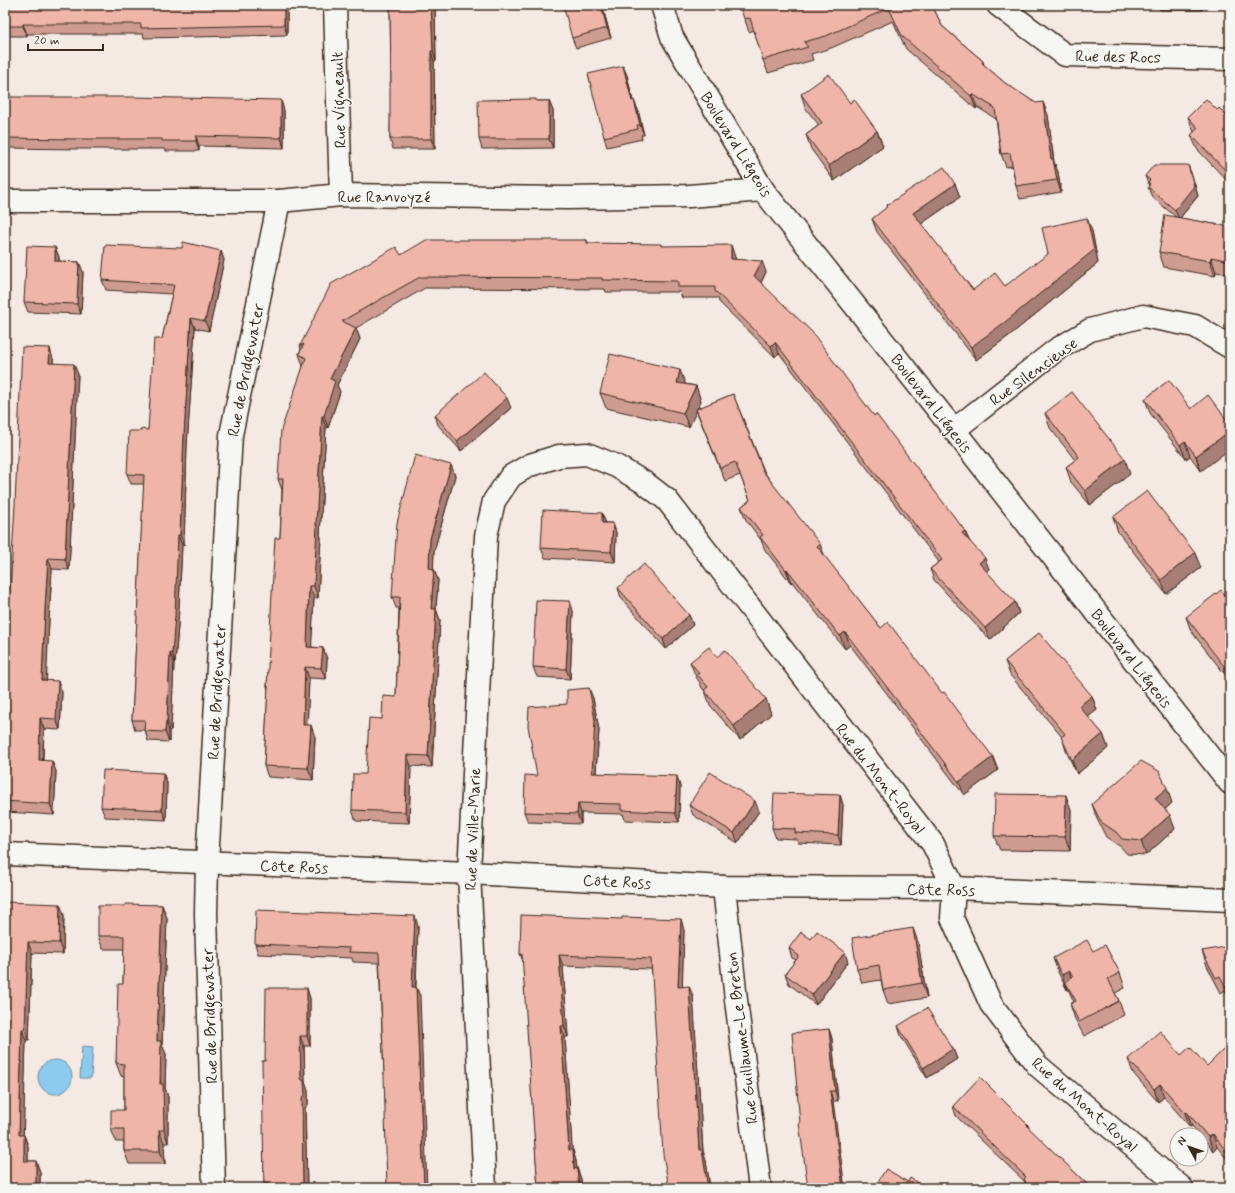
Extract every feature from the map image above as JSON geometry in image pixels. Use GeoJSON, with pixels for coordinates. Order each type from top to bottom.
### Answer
{"type":"FeatureCollection","features":[{"type":"Feature","properties":{"kind":"street","name":"Rue Vigneault"},"geometry":{"type":"LineString","coordinates":[[336,5],[341,195]]}},
{"type":"Feature","properties":{"kind":"street","name":"Boulevard Liégeois"},"geometry":{"type":"LineString","coordinates":[[662,5],[672,37],[763,190],[954,430],[1230,783]]}},
{"type":"Feature","properties":{"kind":"street","name":"Rue des Rocs"},"geometry":{"type":"LineString","coordinates":[[998,5],[1065,55],[1230,59]]}},
{"type":"Feature","properties":{"kind":"street","name":"Rue Ranvoyzé"},"geometry":{"type":"LineString","coordinates":[[5,201],[279,201],[341,195],[574,198],[689,196],[763,190]]}},
{"type":"Feature","properties":{"kind":"street","name":"Rue de Bridgewater"},"geometry":{"type":"LineString","coordinates":[[214,1188],[206,914],[206,863],[231,435],[279,201]]}},
{"type":"Feature","properties":{"kind":"street","name":"Rue Silencieuse"},"geometry":{"type":"LineString","coordinates":[[954,430],[1056,350],[1090,330],[1143,316],[1195,326],[1230,347]]}},
{"type":"Feature","properties":{"kind":"street","name":"Rue du Mont-Royal"},"geometry":{"type":"LineString","coordinates":[[510,476],[530,465],[559,456],[587,454],[616,466],[646,483],[667,500],[933,844],[954,888],[952,918],[991,1004],[1037,1065],[1182,1188]]}},
{"type":"Feature","properties":{"kind":"street","name":"Rue de Ville-Marie"},"geometry":{"type":"LineString","coordinates":[[485,1188],[469,873],[486,536],[494,502],[510,476]]}},
{"type":"Feature","properties":{"kind":"street","name":"Côte Ross"},"geometry":{"type":"LineString","coordinates":[[5,854],[469,873],[724,887],[954,888],[1230,900]]}},
{"type":"Feature","properties":{"kind":"street","name":"Rue Guillaume-Le Breton"},"geometry":{"type":"LineString","coordinates":[[724,887],[736,1000],[760,1188]]}},
{"type":"Feature","properties":{"kind":"water"},"geometry":{"type":"Polygon","coordinates":[[[82,1046],[93,1047],[91,1078],[80,1078],[82,1046]]]}},
{"type":"Feature","properties":{"kind":"water"},"geometry":{"type":"Polygon","coordinates":[[[55,1060],[67,1065],[72,1077],[67,1089],[55,1094],[43,1089],[38,1077],[43,1065],[55,1060]]]}},
{"type":"Feature","properties":{"kind":"building"},"geometry":{"type":"Polygon","coordinates":[[[5,5],[284,5],[284,25],[141,28],[141,24],[23,24],[23,26],[5,26],[5,5]]]}},
{"type":"Feature","properties":{"kind":"building"},"geometry":{"type":"Polygon","coordinates":[[[390,5],[431,5],[433,51],[431,51],[431,139],[390,139],[390,5]]]}},
{"type":"Feature","properties":{"kind":"building"},"geometry":{"type":"Polygon","coordinates":[[[563,5],[601,5],[607,28],[572,38],[563,5]]]}},
{"type":"Feature","properties":{"kind":"building"},"geometry":{"type":"Polygon","coordinates":[[[740,5],[932,5],[942,26],[983,61],[982,63],[1005,83],[1036,103],[1043,102],[1051,159],[1053,159],[1057,180],[1016,186],[1010,153],[1001,154],[995,108],[972,94],[971,96],[902,36],[889,8],[826,36],[804,42],[808,47],[763,60],[750,18],[744,19],[740,5]]]}},
{"type":"Feature","properties":{"kind":"building"},"geometry":{"type":"Polygon","coordinates":[[[623,66],[640,125],[637,125],[638,129],[604,137],[588,74],[623,66]]]}},
{"type":"Feature","properties":{"kind":"building"},"geometry":{"type":"Polygon","coordinates":[[[829,74],[850,103],[854,99],[877,131],[829,166],[806,135],[822,123],[801,94],[829,74]]]}},
{"type":"Feature","properties":{"kind":"building"},"geometry":{"type":"Polygon","coordinates":[[[5,97],[130,97],[281,100],[281,138],[196,136],[196,141],[162,141],[162,139],[5,138],[5,97]]]}},
{"type":"Feature","properties":{"kind":"building"},"geometry":{"type":"Polygon","coordinates":[[[536,99],[536,101],[549,101],[549,139],[479,139],[478,100],[536,99]]]}},
{"type":"Feature","properties":{"kind":"building"},"geometry":{"type":"Polygon","coordinates":[[[1206,99],[1217,110],[1219,108],[1230,119],[1230,175],[1191,135],[1198,128],[1188,117],[1206,99]]]}},
{"type":"Feature","properties":{"kind":"building"},"geometry":{"type":"Polygon","coordinates":[[[1154,165],[1188,165],[1194,186],[1175,210],[1148,187],[1150,184],[1148,182],[1150,180],[1145,176],[1154,165]]]}},
{"type":"Feature","properties":{"kind":"building"},"geometry":{"type":"Polygon","coordinates":[[[944,167],[955,184],[913,213],[973,290],[995,273],[1005,286],[1048,254],[1042,228],[1087,218],[1094,250],[1005,322],[971,347],[872,219],[888,206],[887,205],[944,167]]]}},
{"type":"Feature","properties":{"kind":"building"},"geometry":{"type":"Polygon","coordinates":[[[1165,215],[1230,227],[1230,261],[1211,257],[1210,261],[1159,252],[1165,215]]]}},
{"type":"Feature","properties":{"kind":"building"},"geometry":{"type":"Polygon","coordinates":[[[426,240],[587,240],[587,243],[661,244],[661,246],[731,245],[731,259],[762,261],[754,276],[812,332],[874,416],[876,414],[965,531],[962,533],[985,558],[979,563],[1015,602],[985,628],[930,569],[942,560],[775,342],[771,346],[715,291],[715,287],[678,287],[678,281],[602,280],[602,278],[420,277],[342,321],[356,328],[330,379],[335,381],[324,416],[322,416],[314,586],[309,586],[307,647],[323,648],[321,668],[305,667],[303,725],[311,725],[308,768],[264,766],[275,538],[280,538],[283,479],[278,479],[281,430],[306,358],[299,354],[304,344],[300,346],[331,284],[396,247],[401,255],[426,240]]]}},
{"type":"Feature","properties":{"kind":"building"},"geometry":{"type":"Polygon","coordinates":[[[183,242],[221,251],[205,321],[191,318],[180,535],[178,535],[175,616],[172,653],[170,653],[167,721],[165,732],[144,731],[145,720],[132,720],[144,475],[127,474],[129,431],[141,431],[141,429],[148,430],[154,339],[162,339],[174,285],[102,280],[105,245],[182,248],[183,242]]]}},
{"type":"Feature","properties":{"kind":"building"},"geometry":{"type":"Polygon","coordinates":[[[27,246],[55,247],[55,261],[79,262],[77,304],[24,302],[27,246]]]}},
{"type":"Feature","properties":{"kind":"building"},"geometry":{"type":"Polygon","coordinates":[[[22,347],[50,348],[49,363],[74,364],[65,559],[48,558],[45,609],[42,680],[58,681],[56,719],[40,718],[39,760],[52,761],[50,804],[5,801],[5,636],[6,610],[9,610],[22,347]]]}},
{"type":"Feature","properties":{"kind":"building"},"geometry":{"type":"Polygon","coordinates":[[[610,354],[680,370],[677,383],[696,386],[683,413],[600,393],[610,354]]]}},
{"type":"Feature","properties":{"kind":"building"},"geometry":{"type":"Polygon","coordinates":[[[484,372],[507,398],[457,441],[435,415],[484,372]]]}},
{"type":"Feature","properties":{"kind":"building"},"geometry":{"type":"Polygon","coordinates":[[[1169,380],[1191,409],[1208,395],[1230,424],[1230,431],[1196,456],[1185,441],[1180,445],[1145,399],[1169,380]]]}},
{"type":"Feature","properties":{"kind":"building"},"geometry":{"type":"Polygon","coordinates":[[[1072,392],[1125,459],[1085,491],[1066,467],[1079,457],[1045,413],[1072,392]]]}},
{"type":"Feature","properties":{"kind":"building"},"geometry":{"type":"Polygon","coordinates":[[[733,394],[762,470],[820,544],[817,546],[881,628],[888,622],[942,693],[944,692],[993,757],[959,782],[845,632],[840,636],[787,569],[786,570],[760,537],[763,535],[741,507],[750,500],[735,462],[720,468],[696,409],[733,394]]]}},
{"type":"Feature","properties":{"kind":"building"},"geometry":{"type":"Polygon","coordinates":[[[415,455],[451,465],[430,539],[429,568],[434,569],[431,609],[436,609],[428,756],[407,755],[405,812],[352,810],[353,774],[366,774],[369,718],[382,719],[383,696],[396,697],[400,597],[392,597],[397,523],[415,455]]]}},
{"type":"Feature","properties":{"kind":"building"},"geometry":{"type":"Polygon","coordinates":[[[1147,491],[1195,553],[1161,580],[1113,517],[1147,491]]]}},
{"type":"Feature","properties":{"kind":"building"},"geometry":{"type":"Polygon","coordinates":[[[543,510],[602,513],[602,523],[613,523],[611,552],[541,548],[543,510]]]}},
{"type":"Feature","properties":{"kind":"building"},"geometry":{"type":"Polygon","coordinates":[[[644,564],[689,615],[663,639],[618,588],[644,564]]]}},
{"type":"Feature","properties":{"kind":"building"},"geometry":{"type":"Polygon","coordinates":[[[1221,590],[1230,601],[1230,674],[1186,617],[1221,590]]]}},
{"type":"Feature","properties":{"kind":"building"},"geometry":{"type":"Polygon","coordinates":[[[536,600],[570,601],[566,669],[533,667],[536,600]]]}},
{"type":"Feature","properties":{"kind":"building"},"geometry":{"type":"Polygon","coordinates":[[[1039,633],[1092,696],[1079,706],[1103,734],[1072,760],[1061,737],[1065,734],[1005,661],[1039,633]]]}},
{"type":"Feature","properties":{"kind":"building"},"geometry":{"type":"Polygon","coordinates":[[[709,647],[717,657],[725,650],[766,699],[734,726],[704,690],[708,687],[697,674],[699,673],[690,662],[709,647]]]}},
{"type":"Feature","properties":{"kind":"building"},"geometry":{"type":"Polygon","coordinates":[[[589,688],[595,720],[592,773],[677,776],[675,813],[621,810],[621,804],[578,803],[577,814],[524,812],[525,775],[537,776],[528,726],[529,707],[567,704],[567,690],[589,688]]]}},
{"type":"Feature","properties":{"kind":"building"},"geometry":{"type":"Polygon","coordinates":[[[1141,761],[1159,771],[1167,788],[1155,798],[1170,815],[1141,841],[1122,839],[1116,832],[1101,822],[1092,804],[1141,761]]]}},
{"type":"Feature","properties":{"kind":"building"},"geometry":{"type":"Polygon","coordinates":[[[103,770],[163,773],[162,810],[101,807],[103,770]]]}},
{"type":"Feature","properties":{"kind":"building"},"geometry":{"type":"Polygon","coordinates":[[[710,772],[755,801],[734,833],[689,805],[710,772]]]}},
{"type":"Feature","properties":{"kind":"building"},"geometry":{"type":"Polygon","coordinates":[[[774,793],[840,795],[838,835],[795,833],[795,829],[772,828],[774,793]]]}},
{"type":"Feature","properties":{"kind":"building"},"geometry":{"type":"Polygon","coordinates":[[[995,794],[1066,795],[1065,837],[994,836],[995,794]]]}},
{"type":"Feature","properties":{"kind":"building"},"geometry":{"type":"Polygon","coordinates":[[[5,902],[60,904],[59,943],[28,942],[25,1029],[22,1029],[19,1135],[24,1135],[24,1161],[36,1161],[36,1188],[5,1188],[5,902]]]}},
{"type":"Feature","properties":{"kind":"building"},"geometry":{"type":"Polygon","coordinates":[[[125,904],[162,905],[157,1041],[161,1041],[160,1084],[163,1084],[164,1130],[159,1130],[160,1151],[124,1151],[124,1129],[111,1129],[111,1110],[124,1110],[124,1064],[116,1063],[118,984],[123,984],[124,936],[98,936],[98,906],[125,906],[125,904]]]}},
{"type":"Feature","properties":{"kind":"building"},"geometry":{"type":"Polygon","coordinates":[[[256,910],[415,916],[412,987],[416,987],[424,1188],[387,1188],[379,953],[349,952],[350,948],[255,944],[256,910]]]}},
{"type":"Feature","properties":{"kind":"building"},"geometry":{"type":"Polygon","coordinates":[[[521,915],[622,919],[622,917],[681,919],[678,987],[689,986],[699,1150],[702,1150],[708,1188],[669,1188],[663,1154],[651,959],[559,955],[564,1026],[561,1026],[569,1150],[573,1150],[574,1169],[577,1168],[579,1188],[538,1188],[522,954],[520,954],[521,915]]]}},
{"type":"Feature","properties":{"kind":"building"},"geometry":{"type":"Polygon","coordinates":[[[913,928],[922,983],[883,990],[879,965],[857,969],[852,938],[913,928]]]}},
{"type":"Feature","properties":{"kind":"building"},"geometry":{"type":"Polygon","coordinates":[[[817,931],[845,952],[812,995],[785,974],[799,956],[789,948],[801,932],[811,939],[817,931]]]}},
{"type":"Feature","properties":{"kind":"building"},"geometry":{"type":"Polygon","coordinates":[[[1087,940],[1093,951],[1105,945],[1120,973],[1108,979],[1119,1001],[1079,1022],[1070,1004],[1076,1001],[1066,983],[1073,976],[1069,971],[1062,975],[1053,958],[1087,940]]]}},
{"type":"Feature","properties":{"kind":"building"},"geometry":{"type":"Polygon","coordinates":[[[1225,947],[1228,955],[1230,955],[1230,995],[1220,976],[1216,978],[1202,951],[1225,947]]]}},
{"type":"Feature","properties":{"kind":"building"},"geometry":{"type":"Polygon","coordinates":[[[266,988],[307,988],[307,1036],[300,1036],[301,1079],[304,1081],[305,1095],[302,1098],[303,1188],[268,1188],[268,1183],[264,1184],[262,1061],[265,1061],[266,988]]]}},
{"type":"Feature","properties":{"kind":"building"},"geometry":{"type":"Polygon","coordinates":[[[927,1008],[953,1049],[923,1068],[898,1026],[927,1008]]]}},
{"type":"Feature","properties":{"kind":"building"},"geometry":{"type":"Polygon","coordinates":[[[829,1029],[835,1091],[830,1091],[843,1188],[808,1188],[799,1123],[792,1033],[829,1029]]]}},
{"type":"Feature","properties":{"kind":"building"},"geometry":{"type":"Polygon","coordinates":[[[1160,1031],[1181,1055],[1190,1047],[1207,1066],[1230,1043],[1230,1085],[1228,1085],[1230,1087],[1230,1156],[1213,1134],[1209,1136],[1209,1127],[1200,1127],[1187,1112],[1185,1113],[1160,1084],[1154,1089],[1128,1059],[1160,1031]]]}},
{"type":"Feature","properties":{"kind":"building"},"geometry":{"type":"Polygon","coordinates":[[[980,1077],[1028,1125],[1027,1126],[1091,1188],[1028,1188],[1024,1184],[1026,1182],[1024,1179],[1026,1177],[953,1106],[980,1077]]]}},
{"type":"Feature","properties":{"kind":"building"},"geometry":{"type":"Polygon","coordinates":[[[886,1169],[908,1182],[910,1178],[926,1188],[874,1188],[886,1169]]]}}]}
